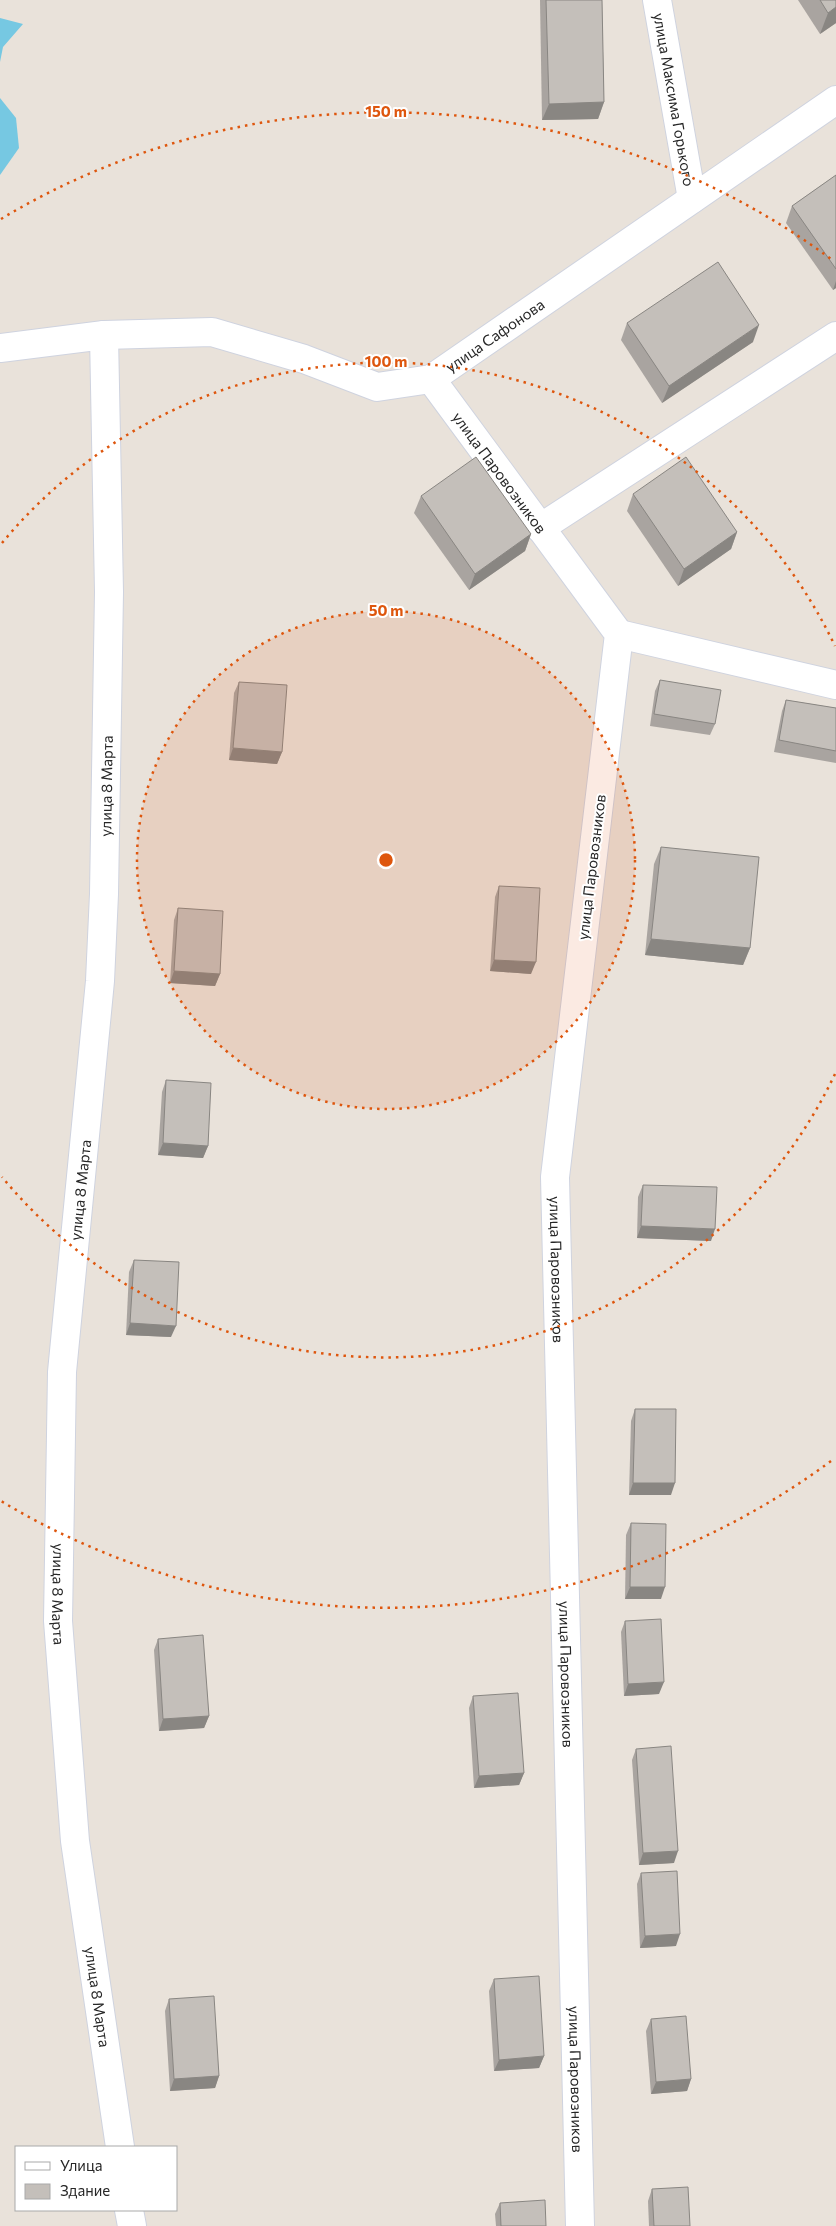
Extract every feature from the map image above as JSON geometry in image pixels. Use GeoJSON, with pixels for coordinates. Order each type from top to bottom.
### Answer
{"type":"FeatureCollection","features":[{"type":"Feature","properties":{"kind":"street","name":"улица Максима Горького"},"geometry":{"type":"LineString","coordinates":[[657,0],[692,199]]}},
{"type":"Feature","properties":{"kind":"street","name":"улица Сафонова"},"geometry":{"type":"LineString","coordinates":[[104,335],[212,332],[304,359],[377,387],[431,379],[836,100]]}},
{"type":"Feature","properties":{"kind":"street"},"geometry":{"type":"LineString","coordinates":[[0,348],[104,335]]}},
{"type":"Feature","properties":{"kind":"street","name":"улица 8 Марта"},"geometry":{"type":"LineString","coordinates":[[104,335],[110,592],[104,894],[100,981],[62,1372],[58,1621],[75,1841],[120,2146]]}},
{"type":"Feature","properties":{"kind":"street"},"geometry":{"type":"LineString","coordinates":[[540,528],[836,336]]}},
{"type":"Feature","properties":{"kind":"street","name":"улица Паровозников"},"geometry":{"type":"LineString","coordinates":[[431,379],[619,634],[555,1177],[580,2226]]}},
{"type":"Feature","properties":{"kind":"street"},"geometry":{"type":"LineString","coordinates":[[619,634],[836,685]]}},
{"type":"Feature","properties":{"kind":"street"},"geometry":{"type":"LineString","coordinates":[[129,2211],[132,2226]]}},
{"type":"Feature","properties":{"kind":"water"},"geometry":{"type":"Polygon","coordinates":[[[0,18],[23,24],[3,47],[0,62],[0,18]]]}},
{"type":"Feature","properties":{"kind":"water"},"geometry":{"type":"Polygon","coordinates":[[[0,98],[16,118],[19,148],[0,175],[0,98]]]}},
{"type":"Feature","properties":{"kind":"building"},"geometry":{"type":"Polygon","coordinates":[[[546,0],[602,0],[604,102],[549,104],[546,0]]]}},
{"type":"Feature","properties":{"kind":"building"},"geometry":{"type":"Polygon","coordinates":[[[820,0],[836,0],[836,7],[828,13],[820,0]]]}},
{"type":"Feature","properties":{"kind":"building"},"geometry":{"type":"Polygon","coordinates":[[[836,175],[836,269],[792,206],[836,175]]]}},
{"type":"Feature","properties":{"kind":"building"},"geometry":{"type":"Polygon","coordinates":[[[718,262],[759,325],[669,386],[627,323],[718,262]]]}},
{"type":"Feature","properties":{"kind":"building"},"geometry":{"type":"Polygon","coordinates":[[[476,457],[531,534],[475,574],[421,496],[476,457]]]}},
{"type":"Feature","properties":{"kind":"building"},"geometry":{"type":"Polygon","coordinates":[[[686,457],[737,532],[684,569],[633,494],[686,457]]]}},
{"type":"Feature","properties":{"kind":"building"},"geometry":{"type":"Polygon","coordinates":[[[660,680],[721,690],[715,724],[654,714],[660,680]]]}},
{"type":"Feature","properties":{"kind":"building"},"geometry":{"type":"Polygon","coordinates":[[[239,682],[287,685],[282,752],[233,748],[239,682]]]}},
{"type":"Feature","properties":{"kind":"building"},"geometry":{"type":"Polygon","coordinates":[[[786,700],[836,708],[836,751],[779,740],[786,700]]]}},
{"type":"Feature","properties":{"kind":"building"},"geometry":{"type":"Polygon","coordinates":[[[661,847],[759,857],[750,948],[651,939],[661,847]]]}},
{"type":"Feature","properties":{"kind":"building"},"geometry":{"type":"Polygon","coordinates":[[[499,886],[540,888],[536,962],[494,960],[499,886]]]}},
{"type":"Feature","properties":{"kind":"building"},"geometry":{"type":"Polygon","coordinates":[[[178,908],[223,911],[220,974],[174,971],[178,908]]]}},
{"type":"Feature","properties":{"kind":"building"},"geometry":{"type":"Polygon","coordinates":[[[166,1080],[211,1083],[208,1146],[163,1143],[166,1080]]]}},
{"type":"Feature","properties":{"kind":"building"},"geometry":{"type":"Polygon","coordinates":[[[643,1185],[717,1187],[715,1229],[641,1226],[643,1185]]]}},
{"type":"Feature","properties":{"kind":"building"},"geometry":{"type":"Polygon","coordinates":[[[134,1260],[179,1262],[176,1326],[130,1323],[134,1260]]]}},
{"type":"Feature","properties":{"kind":"building"},"geometry":{"type":"Polygon","coordinates":[[[635,1409],[676,1409],[675,1483],[633,1483],[635,1409]]]}},
{"type":"Feature","properties":{"kind":"building"},"geometry":{"type":"Polygon","coordinates":[[[631,1523],[666,1524],[665,1587],[630,1587],[631,1523]]]}},
{"type":"Feature","properties":{"kind":"building"},"geometry":{"type":"Polygon","coordinates":[[[661,1619],[664,1682],[628,1684],[625,1621],[661,1619]]]}},
{"type":"Feature","properties":{"kind":"building"},"geometry":{"type":"Polygon","coordinates":[[[203,1635],[209,1716],[163,1719],[158,1639],[203,1635]]]}},
{"type":"Feature","properties":{"kind":"building"},"geometry":{"type":"Polygon","coordinates":[[[518,1693],[524,1773],[479,1776],[473,1696],[518,1693]]]}},
{"type":"Feature","properties":{"kind":"building"},"geometry":{"type":"Polygon","coordinates":[[[671,1746],[678,1851],[643,1853],[636,1749],[671,1746]]]}},
{"type":"Feature","properties":{"kind":"building"},"geometry":{"type":"Polygon","coordinates":[[[677,1871],[680,1934],[645,1936],[641,1873],[677,1871]]]}},
{"type":"Feature","properties":{"kind":"building"},"geometry":{"type":"Polygon","coordinates":[[[539,1976],[544,2056],[499,2060],[494,1979],[539,1976]]]}},
{"type":"Feature","properties":{"kind":"building"},"geometry":{"type":"Polygon","coordinates":[[[214,1996],[219,2076],[174,2079],[169,1999],[214,1996]]]}},
{"type":"Feature","properties":{"kind":"building"},"geometry":{"type":"Polygon","coordinates":[[[686,2016],[691,2079],[656,2082],[651,2019],[686,2016]]]}},
{"type":"Feature","properties":{"kind":"building"},"geometry":{"type":"Polygon","coordinates":[[[688,2187],[690,2226],[654,2226],[652,2189],[688,2187]]]}},
{"type":"Feature","properties":{"kind":"building"},"geometry":{"type":"Polygon","coordinates":[[[545,2200],[546,2226],[501,2226],[500,2203],[545,2200]]]}}]}
